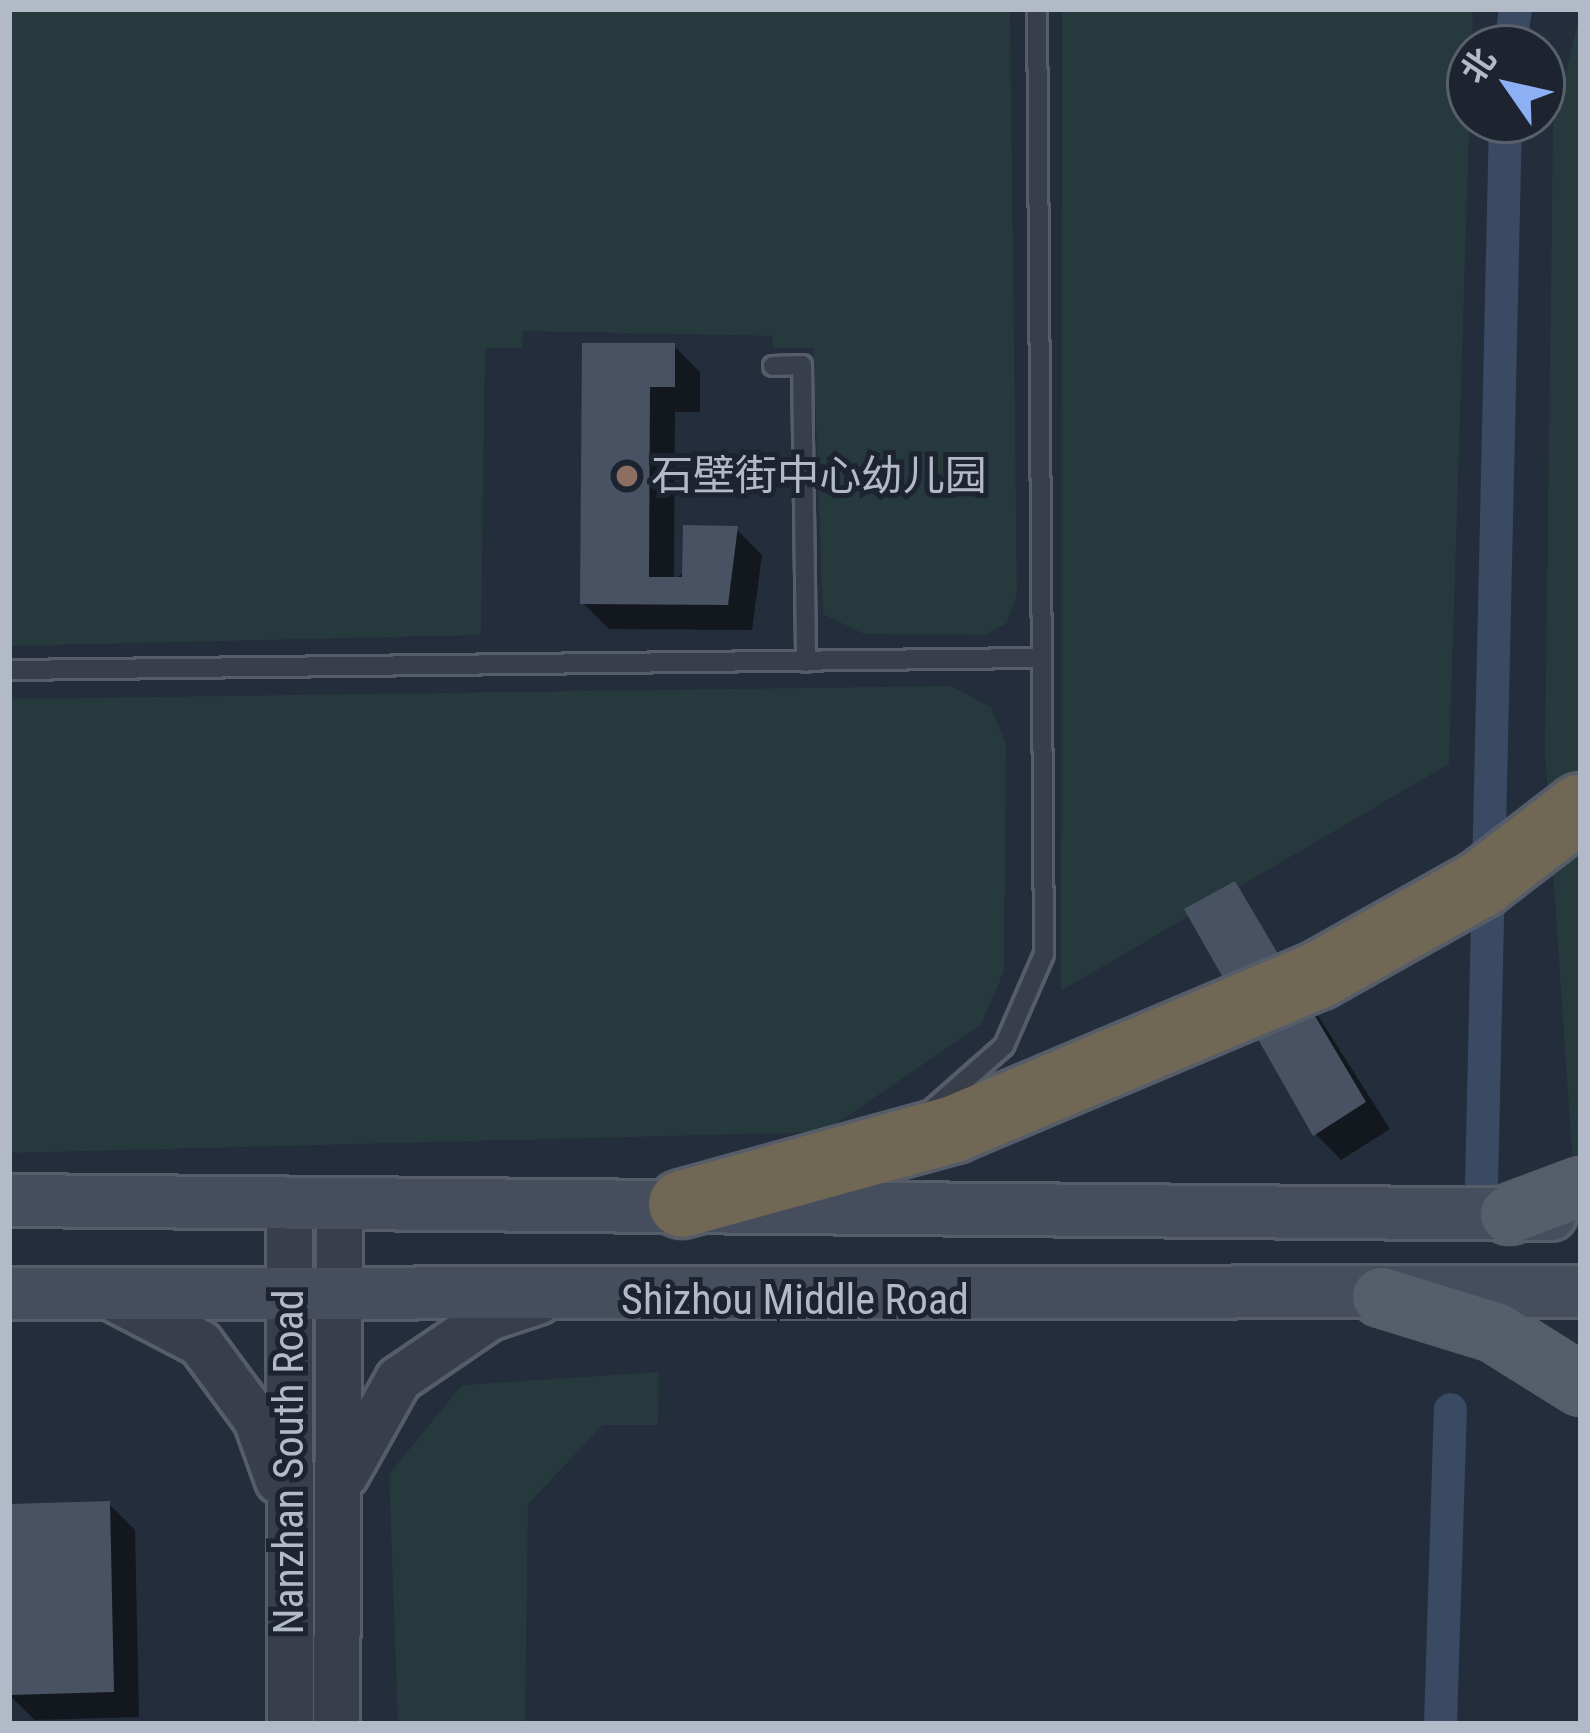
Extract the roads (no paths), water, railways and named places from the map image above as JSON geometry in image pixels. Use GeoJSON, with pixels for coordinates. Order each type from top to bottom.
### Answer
{"type":"FeatureCollection","features":[{"type":"Feature","properties":{"kind":"highway"},"geometry":{"type":"LineString","coordinates":[[682,1204],[885,1148],[1317,976],[1481,884],[1581,807]]}},
{"type":"Feature","properties":{"kind":"main road"},"geometry":{"type":"LineString","coordinates":[[1509,1214],[1581,1187]]}},
{"type":"Feature","properties":{"kind":"main road"},"geometry":{"type":"LineString","coordinates":[[9,1200],[1581,1214]]}},
{"type":"Feature","properties":{"kind":"main road"},"geometry":{"type":"LineString","coordinates":[[1387,1215],[1381,1296],[1496,1331],[1581,1385]]}},
{"type":"Feature","properties":{"kind":"main road","name":"Shizhou Middle Road"},"geometry":{"type":"LineString","coordinates":[[9,1294],[313,1294],[537,1301],[1581,1291]]}},
{"type":"Feature","properties":{"kind":"street","name":"Nanzhan South Road"},"geometry":{"type":"LineString","coordinates":[[289,1200],[313,1294],[334,1512],[335,1724]]}},
{"type":"Feature","properties":{"kind":"street","name":"Nanzhan South Road"},"geometry":{"type":"LineString","coordinates":[[290,1724],[289,1511],[313,1294],[339,1201]]}},
{"type":"Feature","properties":{"kind":"street"},"geometry":{"type":"LineString","coordinates":[[106,1294],[182,1330],[236,1384],[289,1511]]}},
{"type":"Feature","properties":{"kind":"street"},"geometry":{"type":"LineString","coordinates":[[334,1512],[364,1422],[398,1379],[489,1318],[537,1301]]}},
{"type":"Feature","properties":{"kind":"lane"},"geometry":{"type":"LineString","coordinates":[[885,1148],[1004,1046],[1039,972],[1037,9]]}},
{"type":"Feature","properties":{"kind":"lane"},"geometry":{"type":"LineString","coordinates":[[772,366],[802,364],[806,662]]}},
{"type":"Feature","properties":{"kind":"lane"},"geometry":{"type":"LineString","coordinates":[[9,670],[1037,658]]}},
{"type":"Feature","properties":{"kind":"waterway"},"geometry":{"type":"LineString","coordinates":[[1513,24],[1515,9]]}},
{"type":"Feature","properties":{"kind":"waterway"},"geometry":{"type":"LineString","coordinates":[[1481,1185],[1504,144]]}},
{"type":"Feature","properties":{"kind":"waterway"},"geometry":{"type":"LineString","coordinates":[[1440,1724],[1450,1409]]}},
{"type":"Feature","properties":{"kind":"place","name":"石壁街中心幼儿园"},"geometry":{"type":"Point","coordinates":[627,476]}}]}
